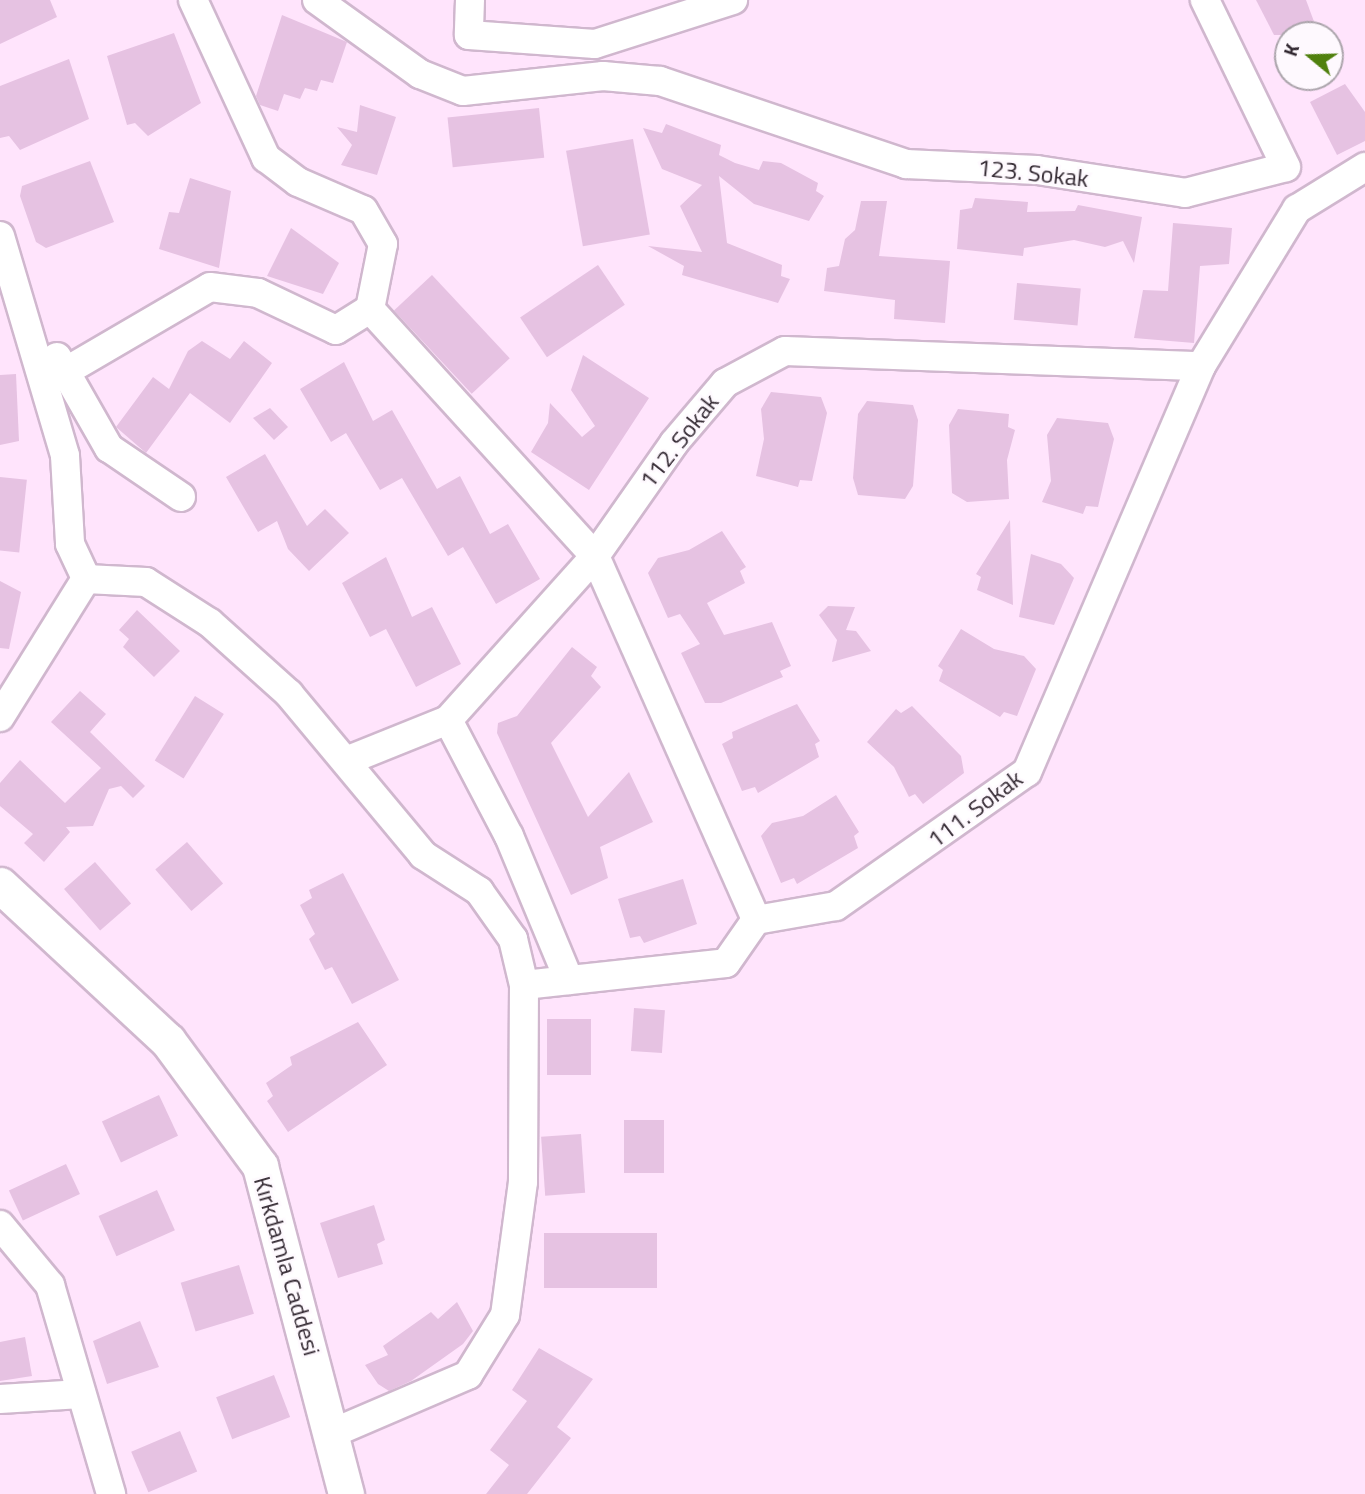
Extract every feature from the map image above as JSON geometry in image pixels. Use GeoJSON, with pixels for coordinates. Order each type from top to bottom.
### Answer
{"type":"FeatureCollection","features":[{"type":"Feature","properties":{"kind":"street"},"geometry":{"type":"LineString","coordinates":[[68,370],[210,287],[258,293],[336,330],[370,309],[383,244],[363,210],[298,182],[266,158],[192,0]]}},
{"type":"Feature","properties":{"kind":"street","name":"123. Sokak"},"geometry":{"type":"LineString","coordinates":[[317,0],[420,74],[463,91],[603,76],[660,81],[906,164],[1037,170],[1185,193],[1286,167]]}},
{"type":"Feature","properties":{"kind":"street"},"geometry":{"type":"LineString","coordinates":[[471,0],[469,35],[595,44],[733,0]]}},
{"type":"Feature","properties":{"kind":"street"},"geometry":{"type":"LineString","coordinates":[[1205,0],[1286,167],[1297,209],[1365,167]]}},
{"type":"Feature","properties":{"kind":"street"},"geometry":{"type":"LineString","coordinates":[[595,44],[603,76]]}},
{"type":"Feature","properties":{"kind":"street","name":"111. Sokak"},"geometry":{"type":"LineString","coordinates":[[756,920],[836,906],[1027,772],[1200,366],[1297,209]]}},
{"type":"Feature","properties":{"kind":"street"},"geometry":{"type":"LineString","coordinates":[[0,214],[68,370],[108,448],[181,497]]}},
{"type":"Feature","properties":{"kind":"street"},"geometry":{"type":"LineString","coordinates":[[0,236],[65,456],[70,544],[86,579]]}},
{"type":"Feature","properties":{"kind":"street"},"geometry":{"type":"LineString","coordinates":[[370,309],[595,556],[756,920],[726,963],[524,985]]}},
{"type":"Feature","properties":{"kind":"street","name":"112. Sokak"},"geometry":{"type":"LineString","coordinates":[[346,761],[448,720],[595,556],[674,443],[725,383],[785,351],[1200,366]]}},
{"type":"Feature","properties":{"kind":"street"},"geometry":{"type":"LineString","coordinates":[[0,717],[86,579]]}},
{"type":"Feature","properties":{"kind":"street"},"geometry":{"type":"LineString","coordinates":[[86,579],[146,582],[210,623],[289,694],[423,855],[479,891],[513,939],[524,985],[523,1182],[505,1315],[468,1375],[335,1432]]}},
{"type":"Feature","properties":{"kind":"street"},"geometry":{"type":"LineString","coordinates":[[448,720],[509,836],[569,980]]}},
{"type":"Feature","properties":{"kind":"street","name":"Kırkdamla Caddesi"},"geometry":{"type":"LineString","coordinates":[[0,885],[168,1041],[260,1166],[335,1432],[346,1494]]}},
{"type":"Feature","properties":{"kind":"street"},"geometry":{"type":"LineString","coordinates":[[0,1224],[50,1285],[111,1494]]}},
{"type":"Feature","properties":{"kind":"street"},"geometry":{"type":"LineString","coordinates":[[0,1399],[81,1394]]}},
{"type":"Feature","properties":{"kind":"building"},"geometry":{"type":"Polygon","coordinates":[[[0,0],[50,0],[57,17],[0,44],[0,0]]]}},
{"type":"Feature","properties":{"kind":"building"},"geometry":{"type":"Polygon","coordinates":[[[1256,0],[1306,0],[1314,21],[1274,21],[1274,35],[1256,0]]]}},
{"type":"Feature","properties":{"kind":"building"},"geometry":{"type":"Polygon","coordinates":[[[282,15],[347,42],[333,83],[321,80],[317,91],[305,88],[300,99],[284,94],[278,111],[260,105],[256,96],[282,15]]]}},
{"type":"Feature","properties":{"kind":"building"},"geometry":{"type":"Polygon","coordinates":[[[174,33],[201,103],[148,136],[135,123],[127,125],[107,56],[174,33]]]}},
{"type":"Feature","properties":{"kind":"building"},"geometry":{"type":"Polygon","coordinates":[[[69,59],[89,119],[20,150],[9,136],[0,138],[0,86],[69,59]]]}},
{"type":"Feature","properties":{"kind":"building"},"geometry":{"type":"Polygon","coordinates":[[[1344,85],[1365,112],[1365,141],[1337,155],[1310,102],[1331,91],[1344,91],[1344,85]]]}},
{"type":"Feature","properties":{"kind":"building"},"geometry":{"type":"Polygon","coordinates":[[[360,105],[396,117],[377,175],[341,165],[352,145],[337,127],[357,132],[360,105]]]}},
{"type":"Feature","properties":{"kind":"building"},"geometry":{"type":"Polygon","coordinates":[[[539,108],[544,158],[453,167],[448,118],[539,108]]]}},
{"type":"Feature","properties":{"kind":"building"},"geometry":{"type":"Polygon","coordinates":[[[666,124],[721,145],[719,155],[735,163],[759,170],[763,161],[781,163],[818,183],[816,191],[824,196],[809,221],[754,204],[719,176],[727,243],[782,265],[781,276],[790,279],[778,303],[682,275],[684,266],[648,246],[702,252],[680,206],[702,185],[662,169],[643,128],[662,133],[666,124]]]}},
{"type":"Feature","properties":{"kind":"building"},"geometry":{"type":"Polygon","coordinates":[[[633,139],[650,235],[583,246],[566,151],[633,139]]]}},
{"type":"Feature","properties":{"kind":"building"},"geometry":{"type":"Polygon","coordinates":[[[90,161],[114,222],[46,248],[36,242],[20,196],[22,186],[90,161]]]}},
{"type":"Feature","properties":{"kind":"building"},"geometry":{"type":"Polygon","coordinates":[[[190,178],[231,191],[219,268],[159,249],[169,212],[179,213],[190,178]]]}},
{"type":"Feature","properties":{"kind":"building"},"geometry":{"type":"Polygon","coordinates":[[[975,198],[1028,202],[1027,212],[1075,211],[1078,205],[1142,217],[1134,263],[1123,241],[1105,247],[1074,240],[1024,248],[1023,256],[957,249],[960,210],[972,208],[975,198]]]}},
{"type":"Feature","properties":{"kind":"building"},"geometry":{"type":"Polygon","coordinates":[[[861,201],[887,201],[879,256],[950,261],[945,323],[894,319],[895,300],[824,291],[827,268],[839,266],[845,239],[855,230],[861,201]]]}},
{"type":"Feature","properties":{"kind":"building"},"geometry":{"type":"Polygon","coordinates":[[[1173,223],[1232,228],[1229,264],[1200,266],[1194,343],[1134,338],[1143,290],[1168,291],[1173,223]]]}},
{"type":"Feature","properties":{"kind":"building"},"geometry":{"type":"Polygon","coordinates":[[[291,228],[339,263],[323,294],[267,276],[291,228]]]}},
{"type":"Feature","properties":{"kind":"building"},"geometry":{"type":"Polygon","coordinates":[[[598,265],[625,305],[547,357],[520,318],[598,265]]]}},
{"type":"Feature","properties":{"kind":"building"},"geometry":{"type":"Polygon","coordinates":[[[432,275],[510,358],[472,394],[394,310],[432,275]]]}},
{"type":"Feature","properties":{"kind":"building"},"geometry":{"type":"Polygon","coordinates":[[[1017,283],[1081,289],[1078,325],[1014,320],[1017,283]]]}},
{"type":"Feature","properties":{"kind":"building"},"geometry":{"type":"Polygon","coordinates":[[[202,341],[230,359],[244,341],[272,363],[230,423],[190,393],[146,453],[116,427],[153,377],[169,389],[188,351],[202,341]]]}},
{"type":"Feature","properties":{"kind":"building"},"geometry":{"type":"Polygon","coordinates":[[[583,355],[649,398],[589,490],[531,452],[548,423],[550,403],[582,437],[595,426],[571,390],[583,355]]]}},
{"type":"Feature","properties":{"kind":"building"},"geometry":{"type":"Polygon","coordinates":[[[344,362],[373,421],[392,410],[437,489],[460,476],[490,534],[508,524],[540,579],[496,604],[463,547],[448,556],[402,478],[380,490],[346,433],[331,442],[300,389],[344,362]]]}},
{"type":"Feature","properties":{"kind":"building"},"geometry":{"type":"Polygon","coordinates":[[[16,374],[19,441],[0,445],[0,375],[16,374]]]}},
{"type":"Feature","properties":{"kind":"building"},"geometry":{"type":"Polygon","coordinates":[[[771,392],[821,397],[827,413],[812,481],[800,480],[798,487],[756,476],[764,439],[761,409],[771,392]]]}},
{"type":"Feature","properties":{"kind":"building"},"geometry":{"type":"Polygon","coordinates":[[[867,401],[913,405],[918,420],[913,486],[905,499],[858,495],[853,478],[858,414],[867,401]]]}},
{"type":"Feature","properties":{"kind":"building"},"geometry":{"type":"Polygon","coordinates":[[[270,408],[288,427],[274,440],[253,418],[270,408]]]}},
{"type":"Feature","properties":{"kind":"building"},"geometry":{"type":"Polygon","coordinates":[[[958,409],[1009,414],[1008,427],[1015,430],[1007,460],[1009,499],[967,502],[952,493],[949,425],[958,409]]]}},
{"type":"Feature","properties":{"kind":"building"},"geometry":{"type":"Polygon","coordinates":[[[1057,418],[1108,423],[1114,439],[1098,507],[1086,506],[1083,514],[1042,502],[1051,481],[1047,435],[1057,418]]]}},
{"type":"Feature","properties":{"kind":"building"},"geometry":{"type":"Polygon","coordinates":[[[265,454],[307,526],[325,509],[349,533],[309,571],[288,549],[277,521],[258,532],[226,477],[265,454]]]}},
{"type":"Feature","properties":{"kind":"building"},"geometry":{"type":"Polygon","coordinates":[[[0,477],[27,480],[19,552],[0,550],[0,477]]]}},
{"type":"Feature","properties":{"kind":"building"},"geometry":{"type":"Polygon","coordinates":[[[1010,520],[1013,605],[977,590],[981,577],[976,574],[1010,520]]]}},
{"type":"Feature","properties":{"kind":"building"},"geometry":{"type":"Polygon","coordinates":[[[722,531],[746,567],[740,571],[745,583],[707,603],[724,635],[772,622],[791,666],[780,671],[783,677],[721,703],[705,703],[681,653],[700,644],[680,614],[668,618],[648,573],[658,558],[689,550],[722,531]]]}},
{"type":"Feature","properties":{"kind":"building"},"geometry":{"type":"Polygon","coordinates":[[[1031,554],[1061,564],[1074,578],[1054,625],[1019,617],[1031,554]]]}},
{"type":"Feature","properties":{"kind":"building"},"geometry":{"type":"Polygon","coordinates":[[[386,557],[412,617],[432,607],[461,664],[416,687],[386,629],[370,637],[342,583],[386,557]]]}},
{"type":"Feature","properties":{"kind":"building"},"geometry":{"type":"Polygon","coordinates":[[[0,581],[21,592],[9,649],[0,648],[0,581]]]}},
{"type":"Feature","properties":{"kind":"building"},"geometry":{"type":"Polygon","coordinates":[[[828,606],[855,607],[846,630],[856,631],[871,651],[832,662],[837,640],[819,615],[828,606]]]}},
{"type":"Feature","properties":{"kind":"building"},"geometry":{"type":"Polygon","coordinates":[[[137,610],[180,651],[154,677],[123,647],[129,639],[119,630],[137,610]]]}},
{"type":"Feature","properties":{"kind":"building"},"geometry":{"type":"Polygon","coordinates":[[[961,629],[994,649],[1024,656],[1036,669],[1017,716],[1004,712],[1000,717],[939,681],[943,670],[938,666],[961,629]]]}},
{"type":"Feature","properties":{"kind":"building"},"geometry":{"type":"Polygon","coordinates":[[[572,647],[597,667],[591,676],[601,687],[551,743],[588,817],[629,772],[653,822],[600,847],[608,878],[571,895],[497,733],[498,723],[517,716],[572,647]]]}},
{"type":"Feature","properties":{"kind":"building"},"geometry":{"type":"Polygon","coordinates":[[[80,691],[106,714],[90,732],[145,786],[133,798],[121,786],[109,789],[93,826],[66,827],[70,832],[44,862],[24,843],[33,834],[0,806],[0,783],[20,760],[65,803],[101,768],[51,722],[80,691]]]}},
{"type":"Feature","properties":{"kind":"building"},"geometry":{"type":"Polygon","coordinates":[[[195,696],[224,714],[184,778],[155,760],[195,696]]]}},
{"type":"Feature","properties":{"kind":"building"},"geometry":{"type":"Polygon","coordinates":[[[797,704],[820,741],[815,744],[819,757],[758,793],[755,787],[742,791],[722,744],[733,738],[732,732],[797,704]]]}},
{"type":"Feature","properties":{"kind":"building"},"geometry":{"type":"Polygon","coordinates":[[[912,706],[961,756],[964,773],[923,804],[915,794],[909,797],[894,767],[867,742],[896,709],[901,713],[912,706]]]}},
{"type":"Feature","properties":{"kind":"building"},"geometry":{"type":"Polygon","coordinates":[[[836,795],[859,832],[854,836],[858,848],[797,884],[794,878],[781,883],[761,836],[772,823],[803,816],[836,795]]]}},
{"type":"Feature","properties":{"kind":"building"},"geometry":{"type":"Polygon","coordinates":[[[187,842],[223,884],[191,911],[155,870],[187,842]]]}},
{"type":"Feature","properties":{"kind":"building"},"geometry":{"type":"Polygon","coordinates":[[[95,862],[131,904],[100,930],[64,889],[95,862]]]}},
{"type":"Feature","properties":{"kind":"building"},"geometry":{"type":"Polygon","coordinates":[[[343,873],[399,980],[352,1004],[332,967],[325,970],[309,939],[315,934],[300,905],[312,898],[309,890],[343,873]]]}},
{"type":"Feature","properties":{"kind":"building"},"geometry":{"type":"Polygon","coordinates":[[[683,879],[697,924],[644,943],[640,936],[630,938],[618,899],[683,879]]]}},
{"type":"Feature","properties":{"kind":"building"},"geometry":{"type":"Polygon","coordinates":[[[634,1008],[665,1010],[662,1053],[631,1051],[634,1008]]]}},
{"type":"Feature","properties":{"kind":"building"},"geometry":{"type":"Polygon","coordinates":[[[547,1019],[591,1019],[591,1075],[547,1075],[547,1019]]]}},
{"type":"Feature","properties":{"kind":"building"},"geometry":{"type":"Polygon","coordinates":[[[358,1022],[387,1065],[288,1132],[267,1101],[273,1096],[266,1083],[292,1065],[290,1057],[358,1022]]]}},
{"type":"Feature","properties":{"kind":"building"},"geometry":{"type":"Polygon","coordinates":[[[159,1095],[178,1136],[121,1162],[102,1122],[159,1095]]]}},
{"type":"Feature","properties":{"kind":"building"},"geometry":{"type":"Polygon","coordinates":[[[624,1120],[664,1120],[664,1173],[624,1173],[624,1120]]]}},
{"type":"Feature","properties":{"kind":"building"},"geometry":{"type":"Polygon","coordinates":[[[581,1134],[585,1193],[545,1196],[541,1137],[581,1134]]]}},
{"type":"Feature","properties":{"kind":"building"},"geometry":{"type":"Polygon","coordinates":[[[66,1164],[80,1194],[23,1221],[9,1191],[66,1164]]]}},
{"type":"Feature","properties":{"kind":"building"},"geometry":{"type":"Polygon","coordinates":[[[157,1190],[175,1230],[116,1256],[99,1216],[157,1190]]]}},
{"type":"Feature","properties":{"kind":"building"},"geometry":{"type":"Polygon","coordinates":[[[374,1205],[385,1240],[377,1244],[383,1264],[338,1278],[320,1223],[374,1205]]]}},
{"type":"Feature","properties":{"kind":"building"},"geometry":{"type":"Polygon","coordinates":[[[544,1233],[657,1233],[657,1288],[544,1288],[544,1233]]]}},
{"type":"Feature","properties":{"kind":"building"},"geometry":{"type":"Polygon","coordinates":[[[239,1265],[254,1314],[196,1332],[181,1283],[239,1265]]]}},
{"type":"Feature","properties":{"kind":"building"},"geometry":{"type":"Polygon","coordinates":[[[457,1302],[473,1331],[463,1344],[411,1381],[389,1391],[378,1384],[365,1365],[388,1355],[383,1346],[431,1312],[438,1319],[457,1302]]]}},
{"type":"Feature","properties":{"kind":"building"},"geometry":{"type":"Polygon","coordinates":[[[140,1321],[159,1367],[107,1384],[93,1341],[140,1321]]]}},
{"type":"Feature","properties":{"kind":"building"},"geometry":{"type":"Polygon","coordinates":[[[25,1337],[32,1376],[0,1381],[0,1342],[25,1337]]]}},
{"type":"Feature","properties":{"kind":"building"},"geometry":{"type":"Polygon","coordinates":[[[539,1348],[593,1379],[557,1427],[571,1438],[527,1494],[486,1494],[509,1465],[490,1450],[527,1401],[512,1390],[539,1348]]]}},
{"type":"Feature","properties":{"kind":"building"},"geometry":{"type":"Polygon","coordinates":[[[274,1375],[290,1417],[232,1439],[216,1397],[274,1375]]]}},
{"type":"Feature","properties":{"kind":"building"},"geometry":{"type":"Polygon","coordinates":[[[180,1431],[197,1472],[148,1492],[131,1452],[180,1431]]]}}]}
